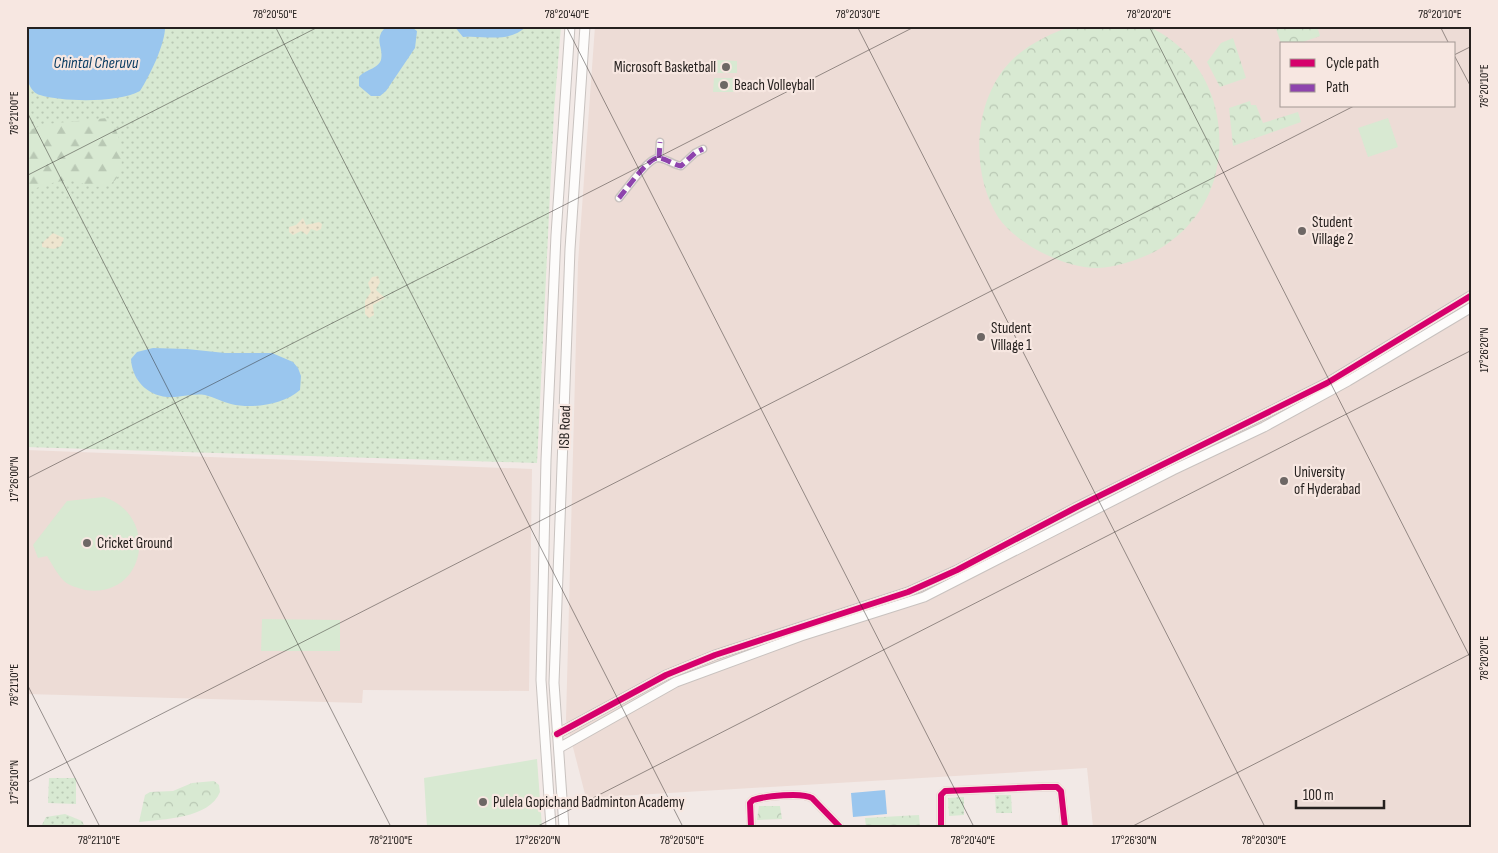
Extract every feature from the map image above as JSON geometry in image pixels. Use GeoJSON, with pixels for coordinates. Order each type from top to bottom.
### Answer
{"type":"FeatureCollection","features":[{"type":"Feature","properties":{"kind":"street","name":"ISB Road"},"geometry":{"type":"LineString","coordinates":[[551,827],[541,680],[546,460],[556,235],[570,26]]}},
{"type":"Feature","properties":{"kind":"street","name":"ISB Road"},"geometry":{"type":"LineString","coordinates":[[564,827],[554,683],[566,399],[565,365],[585,26]]}},
{"type":"Feature","properties":{"kind":"street"},"geometry":{"type":"LineString","coordinates":[[659,158],[660,142]]}},
{"type":"Feature","properties":{"kind":"street"},"geometry":{"type":"LineString","coordinates":[[618,198],[644,167],[659,158],[682,166],[695,153],[703,149]]}},
{"type":"Feature","properties":{"kind":"street"},"geometry":{"type":"LineString","coordinates":[[557,734],[666,675],[714,655],[908,592],[957,570],[1075,508],[1326,383],[1472,295]]}},
{"type":"Feature","properties":{"kind":"street"},"geometry":{"type":"LineString","coordinates":[[559,748],[676,682],[801,636],[924,598],[1164,474],[1264,427],[1348,381],[1472,307]]}},
{"type":"Feature","properties":{"kind":"street"},"geometry":{"type":"LineString","coordinates":[[941,827],[941,795],[945,791],[1043,787],[1057,787],[1061,791],[1065,827]]}},
{"type":"Feature","properties":{"kind":"street"},"geometry":{"type":"LineString","coordinates":[[751,827],[750,803],[753,800],[807,795],[817,802],[840,827]]}},
{"type":"Feature","properties":{"kind":"shaded area"},"geometry":{"type":"Polygon","coordinates":[[[595,26],[1472,26],[1472,827],[1093,827],[1087,768],[586,798],[566,720],[578,263],[595,26]]]}},
{"type":"Feature","properties":{"kind":"shaded area"},"geometry":{"type":"Polygon","coordinates":[[[26,450],[532,469],[529,691],[363,690],[362,703],[26,694],[26,450]]]}},
{"type":"Feature","properties":{"kind":"green space"},"geometry":{"type":"Polygon","coordinates":[[[1139,25],[1150,27],[1166,36],[1189,57],[1200,72],[1209,88],[1218,124],[1218,162],[1214,180],[1210,192],[1198,213],[1183,231],[1164,246],[1141,258],[1113,266],[1098,268],[1071,264],[1043,253],[1029,245],[1006,227],[998,217],[989,199],[983,179],[980,137],[983,116],[989,96],[998,78],[1016,56],[1031,45],[1056,32],[1073,26],[1139,25]]]}},
{"type":"Feature","properties":{"kind":"green space"},"geometry":{"type":"Polygon","coordinates":[[[26,26],[561,26],[554,111],[537,463],[26,447],[26,26]]]}},
{"type":"Feature","properties":{"kind":"green space"},"geometry":{"type":"Polygon","coordinates":[[[1275,26],[1317,26],[1320,36],[1303,42],[1281,42],[1275,26]]]}},
{"type":"Feature","properties":{"kind":"green space"},"geometry":{"type":"Polygon","coordinates":[[[1233,38],[1246,78],[1220,87],[1207,62],[1221,43],[1233,38]]]}},
{"type":"Feature","properties":{"kind":"green space","name":"Microsoft Basketball"},"geometry":{"type":"Polygon","coordinates":[[[715,60],[737,61],[737,73],[714,73],[715,60]]]}},
{"type":"Feature","properties":{"kind":"green space","name":"Beach Volleyball"},"geometry":{"type":"Polygon","coordinates":[[[714,78],[736,78],[735,92],[713,92],[714,78]]]}},
{"type":"Feature","properties":{"kind":"green space"},"geometry":{"type":"Polygon","coordinates":[[[1250,101],[1251,105],[1256,105],[1263,123],[1298,112],[1301,122],[1233,146],[1229,108],[1250,101]]]}},
{"type":"Feature","properties":{"kind":"green space"},"geometry":{"type":"Polygon","coordinates":[[[107,118],[117,134],[122,159],[120,172],[113,182],[101,186],[74,181],[62,181],[26,192],[26,131],[47,124],[107,118]]]}},
{"type":"Feature","properties":{"kind":"green space"},"geometry":{"type":"Polygon","coordinates":[[[1388,118],[1398,147],[1368,157],[1358,128],[1388,118]]]}},
{"type":"Feature","properties":{"kind":"green space","name":"Cricket Ground"},"geometry":{"type":"Polygon","coordinates":[[[104,497],[122,507],[133,521],[139,537],[138,554],[133,570],[122,582],[106,589],[85,590],[71,586],[64,581],[47,556],[38,558],[33,545],[67,501],[104,497]]]}},
{"type":"Feature","properties":{"kind":"green space"},"geometry":{"type":"Polygon","coordinates":[[[262,619],[340,620],[340,651],[261,651],[262,619]]]}},
{"type":"Feature","properties":{"kind":"green space","name":"Pulela Gopichand Badminton Academy"},"geometry":{"type":"Polygon","coordinates":[[[537,759],[542,827],[427,827],[424,778],[537,759]]]}},
{"type":"Feature","properties":{"kind":"green space"},"geometry":{"type":"Polygon","coordinates":[[[49,778],[76,778],[76,804],[48,803],[49,778]]]}},
{"type":"Feature","properties":{"kind":"green space"},"geometry":{"type":"Polygon","coordinates":[[[214,781],[219,785],[220,792],[206,808],[184,816],[139,822],[145,795],[150,792],[173,791],[192,783],[214,781]]]}},
{"type":"Feature","properties":{"kind":"green space"},"geometry":{"type":"Polygon","coordinates":[[[995,795],[1011,795],[1012,813],[996,813],[995,795]]]}},
{"type":"Feature","properties":{"kind":"green space"},"geometry":{"type":"Polygon","coordinates":[[[964,797],[964,815],[949,816],[948,798],[964,797]]]}},
{"type":"Feature","properties":{"kind":"green space"},"geometry":{"type":"Polygon","coordinates":[[[759,806],[780,806],[782,819],[757,820],[759,806]]]}},
{"type":"Feature","properties":{"kind":"green space"},"geometry":{"type":"Polygon","coordinates":[[[65,814],[82,821],[85,827],[41,827],[46,817],[65,814]]]}},
{"type":"Feature","properties":{"kind":"green space"},"geometry":{"type":"Polygon","coordinates":[[[919,815],[920,827],[866,827],[865,818],[919,815]]]}},
{"type":"Feature","properties":{"kind":"sand"},"geometry":{"type":"Polygon","coordinates":[[[303,218],[306,225],[319,222],[322,224],[321,229],[317,231],[311,229],[307,235],[301,231],[293,235],[289,232],[289,227],[296,225],[303,218]]]}},
{"type":"Feature","properties":{"kind":"sand"},"geometry":{"type":"Polygon","coordinates":[[[53,233],[64,238],[61,246],[54,249],[42,247],[42,243],[53,233]]]}},
{"type":"Feature","properties":{"kind":"sand"},"geometry":{"type":"Polygon","coordinates":[[[378,276],[380,282],[376,290],[385,298],[373,305],[374,315],[369,318],[365,314],[365,301],[371,292],[368,283],[372,277],[378,276]]]}},
{"type":"Feature","properties":{"kind":"water","name":"Chintal Cheruvu"},"geometry":{"type":"Polygon","coordinates":[[[26,26],[165,26],[165,33],[152,69],[140,91],[118,98],[76,100],[50,97],[33,91],[25,71],[26,26]]]}},
{"type":"Feature","properties":{"kind":"water"},"geometry":{"type":"Polygon","coordinates":[[[394,26],[410,26],[417,31],[415,48],[386,91],[380,96],[371,96],[359,86],[359,77],[379,63],[382,56],[379,40],[381,33],[384,29],[394,26]]]}},
{"type":"Feature","properties":{"kind":"water"},"geometry":{"type":"Polygon","coordinates":[[[454,26],[527,26],[520,32],[496,38],[463,37],[454,26]]]}},
{"type":"Feature","properties":{"kind":"water"},"geometry":{"type":"Polygon","coordinates":[[[153,348],[225,353],[272,353],[293,362],[298,368],[301,376],[300,390],[285,399],[258,406],[231,404],[205,395],[159,396],[147,389],[137,379],[131,359],[137,352],[153,348]]]}},
{"type":"Feature","properties":{"kind":"water"},"geometry":{"type":"Polygon","coordinates":[[[885,790],[887,814],[853,817],[851,793],[885,790]]]}},
{"type":"Feature","properties":{"kind":"marked path"},"geometry":{"type":"LineString","coordinates":[[659,158],[660,142]]}},
{"type":"Feature","properties":{"kind":"marked path"},"geometry":{"type":"LineString","coordinates":[[619,198],[643,169],[654,159],[661,158],[681,166],[695,153],[703,149]]}},
{"type":"Feature","properties":{"kind":"cycle path"},"geometry":{"type":"LineString","coordinates":[[557,734],[666,675],[715,655],[908,592],[957,570],[1075,508],[1327,383],[1472,295]]}},
{"type":"Feature","properties":{"kind":"cycle path"},"geometry":{"type":"LineString","coordinates":[[941,827],[941,795],[945,791],[1043,787],[1057,787],[1061,791],[1065,827]]}},
{"type":"Feature","properties":{"kind":"cycle path"},"geometry":{"type":"LineString","coordinates":[[751,827],[750,803],[753,800],[792,795],[812,798],[840,827]]}},
{"type":"Feature","properties":{"kind":"place","name":"Microsoft Basketball"},"geometry":{"type":"Point","coordinates":[726,67]}},
{"type":"Feature","properties":{"kind":"place","name":"Beach Volleyball"},"geometry":{"type":"Point","coordinates":[724,85]}},
{"type":"Feature","properties":{"kind":"place","name":"Student Village 2"},"geometry":{"type":"Point","coordinates":[1302,231]}},
{"type":"Feature","properties":{"kind":"place","name":"Student Village 1"},"geometry":{"type":"Point","coordinates":[981,337]}},
{"type":"Feature","properties":{"kind":"place","name":"University of Hyderabad"},"geometry":{"type":"Point","coordinates":[1284,481]}},
{"type":"Feature","properties":{"kind":"place","name":"Cricket Ground"},"geometry":{"type":"Point","coordinates":[87,543]}},
{"type":"Feature","properties":{"kind":"place","name":"Pulela Gopichand Badminton Academy"},"geometry":{"type":"Point","coordinates":[483,802]}}]}
